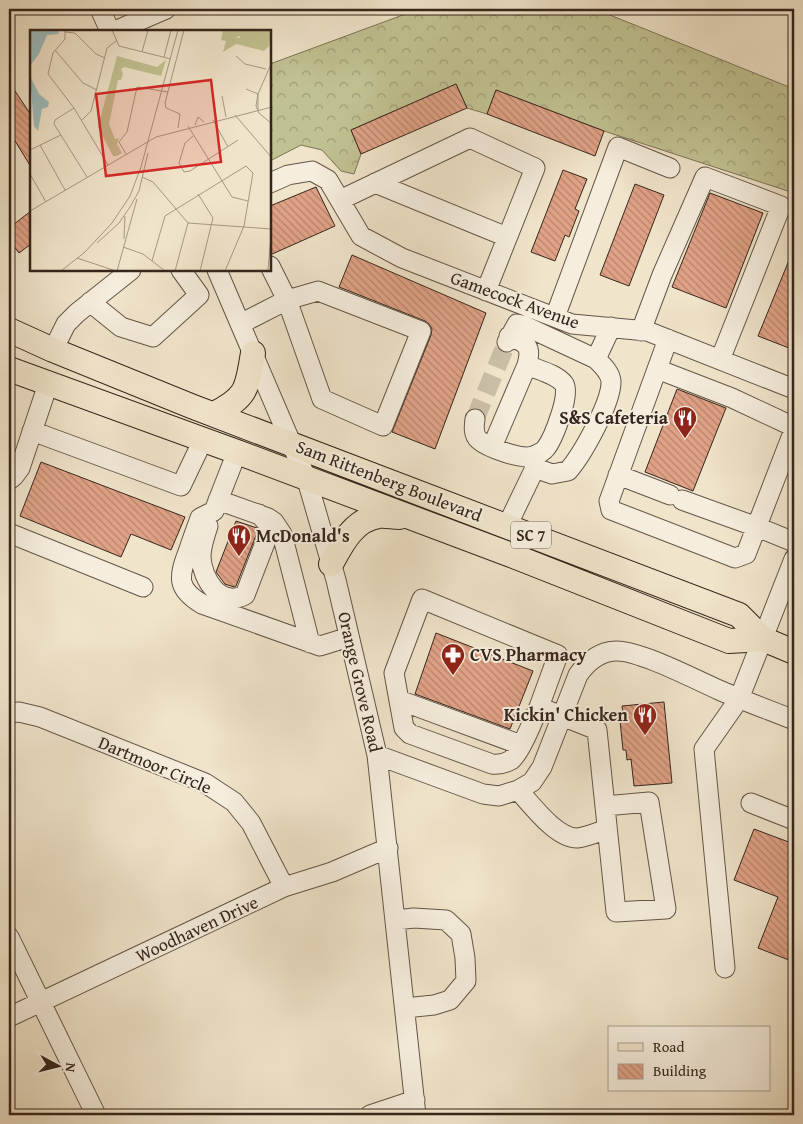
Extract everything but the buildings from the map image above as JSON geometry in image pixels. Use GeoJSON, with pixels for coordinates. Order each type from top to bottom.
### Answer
{"type":"FeatureCollection","features":[{"type":"Feature","properties":{"kind":"main road","name":"Sam Rittenberg Boulevard"},"geometry":{"type":"LineString","coordinates":[[9,330],[53,350],[214,414],[739,615],[764,639],[794,652]]}},
{"type":"Feature","properties":{"kind":"main road"},"geometry":{"type":"LineString","coordinates":[[9,343],[53,350]]}},
{"type":"Feature","properties":{"kind":"main road"},"geometry":{"type":"LineString","coordinates":[[214,414],[238,400],[247,386],[253,353]]}},
{"type":"Feature","properties":{"kind":"main road","name":"Sam Rittenberg Boulevard"},"geometry":{"type":"LineString","coordinates":[[9,369],[511,555],[729,641],[764,639]]}},
{"type":"Feature","properties":{"kind":"main road"},"geometry":{"type":"LineString","coordinates":[[331,564],[348,534],[362,522],[379,516],[410,518]]}},
{"type":"Feature","properties":{"kind":"street"},"geometry":{"type":"LineString","coordinates":[[100,9],[110,30]]}},
{"type":"Feature","properties":{"kind":"street"},"geometry":{"type":"LineString","coordinates":[[118,30],[166,9]]}},
{"type":"Feature","properties":{"kind":"street"},"geometry":{"type":"LineString","coordinates":[[340,200],[470,138],[535,168],[486,291]]}},
{"type":"Feature","properties":{"kind":"street"},"geometry":{"type":"LineString","coordinates":[[555,317],[618,147],[670,168]]}},
{"type":"Feature","properties":{"kind":"street","name":"Gamecock Avenue"},"geometry":{"type":"LineString","coordinates":[[271,184],[288,175],[312,171],[328,180],[361,236],[402,258],[572,324],[641,330],[794,389]]}},
{"type":"Feature","properties":{"kind":"street"},"geometry":{"type":"LineString","coordinates":[[641,330],[662,275],[704,177],[781,206],[720,360]]}},
{"type":"Feature","properties":{"kind":"street"},"geometry":{"type":"LineString","coordinates":[[375,183],[507,237]]}},
{"type":"Feature","properties":{"kind":"street"},"geometry":{"type":"LineString","coordinates":[[240,324],[287,300],[318,291],[421,331],[383,426],[322,400],[287,300],[271,268]]}},
{"type":"Feature","properties":{"kind":"street"},"geometry":{"type":"LineString","coordinates":[[53,350],[66,324],[129,271]]}},
{"type":"Feature","properties":{"kind":"street"},"geometry":{"type":"LineString","coordinates":[[90,302],[121,327],[153,337],[199,295],[182,271]]}},
{"type":"Feature","properties":{"kind":"street","name":"Orange Grove Road"},"geometry":{"type":"LineString","coordinates":[[218,271],[307,480],[324,535],[377,754],[415,1108]]}},
{"type":"Feature","properties":{"kind":"street"},"geometry":{"type":"LineString","coordinates":[[475,419],[475,435],[479,440],[492,447],[534,462],[552,474],[568,471],[578,458],[608,400],[611,379],[606,368],[596,359],[523,324],[517,324],[508,339],[523,342],[527,345],[530,353],[527,366],[492,447]]}},
{"type":"Feature","properties":{"kind":"street"},"geometry":{"type":"LineString","coordinates":[[596,359],[611,328]]}},
{"type":"Feature","properties":{"kind":"street"},"geometry":{"type":"LineString","coordinates":[[657,369],[732,398],[794,428],[746,554],[735,558],[611,510],[609,501],[618,475],[668,339]]}},
{"type":"Feature","properties":{"kind":"street"},"geometry":{"type":"LineString","coordinates":[[507,526],[534,462],[545,449],[565,405],[566,388],[563,382],[527,366]]}},
{"type":"Feature","properties":{"kind":"street"},"geometry":{"type":"LineString","coordinates":[[9,480],[20,468],[48,384]]}},
{"type":"Feature","properties":{"kind":"street"},"geometry":{"type":"LineString","coordinates":[[32,431],[181,486],[203,440]]}},
{"type":"Feature","properties":{"kind":"street"},"geometry":{"type":"LineString","coordinates":[[237,452],[212,509],[202,546],[201,559],[212,589],[225,597],[236,600],[245,595],[268,535],[268,524],[259,514]]}},
{"type":"Feature","properties":{"kind":"street"},"geometry":{"type":"LineString","coordinates":[[618,475],[794,542]]}},
{"type":"Feature","properties":{"kind":"street"},"geometry":{"type":"LineString","coordinates":[[310,643],[282,534],[274,522],[259,514],[212,509],[200,518],[181,570],[183,588],[190,597],[202,604],[310,643],[320,646],[349,637]]}},
{"type":"Feature","properties":{"kind":"street"},"geometry":{"type":"LineString","coordinates":[[9,533],[143,587]]}},
{"type":"Feature","properties":{"kind":"street"},"geometry":{"type":"LineString","coordinates":[[725,968],[704,749],[739,699],[791,579],[794,559]]}},
{"type":"Feature","properties":{"kind":"street"},"geometry":{"type":"LineString","coordinates":[[422,599],[558,655],[539,707],[521,745],[512,759],[501,765],[468,756],[410,734],[404,728],[394,673],[422,599]]}},
{"type":"Feature","properties":{"kind":"street"},"geometry":{"type":"LineString","coordinates":[[377,754],[483,794],[499,796],[518,790],[532,782],[542,767],[578,675],[586,664],[599,655],[616,651],[635,654],[739,699],[794,720]]}},
{"type":"Feature","properties":{"kind":"street"},"geometry":{"type":"LineString","coordinates":[[399,700],[521,745]]}},
{"type":"Feature","properties":{"kind":"street"},"geometry":{"type":"LineString","coordinates":[[539,707],[598,730],[607,829],[616,912],[666,909],[649,802],[605,806]]}},
{"type":"Feature","properties":{"kind":"street","name":"Dartmoor Circle"},"geometry":{"type":"LineString","coordinates":[[9,713],[19,712],[40,717],[205,783],[234,802],[251,823],[284,888]]}},
{"type":"Feature","properties":{"kind":"street"},"geometry":{"type":"LineString","coordinates":[[459,786],[468,756]]}},
{"type":"Feature","properties":{"kind":"street"},"geometry":{"type":"LineString","coordinates":[[518,790],[561,834],[580,838],[607,829]]}},
{"type":"Feature","properties":{"kind":"street"},"geometry":{"type":"LineString","coordinates":[[751,803],[794,820]]}},
{"type":"Feature","properties":{"kind":"street","name":"Woodhaven Drive"},"geometry":{"type":"LineString","coordinates":[[9,1017],[284,888],[332,872],[388,848]]}},
{"type":"Feature","properties":{"kind":"street"},"geometry":{"type":"LineString","coordinates":[[396,920],[414,918],[446,920],[461,934],[465,958],[466,981],[450,1000],[434,1005],[405,1008]]}},
{"type":"Feature","properties":{"kind":"street"},"geometry":{"type":"LineString","coordinates":[[9,937],[96,1115]]}},
{"type":"Feature","properties":{"kind":"street"},"geometry":{"type":"LineString","coordinates":[[370,1115],[415,1108]]}},
{"type":"Feature","properties":{"kind":"green space"},"geometry":{"type":"Polygon","coordinates":[[[419,9],[595,9],[794,89],[794,193],[604,131],[496,90],[487,114],[467,108],[456,84],[351,130],[361,154],[354,174],[341,171],[322,150],[301,145],[271,160],[271,64],[419,9]]]}},
{"type":"Feature","properties":{"kind":"tunnel"},"geometry":{"type":"LineString","coordinates":[[475,419],[507,342]]}},
{"type":"Feature","properties":{"kind":"place","name":"S&S Cafeteria"},"geometry":{"type":"Point","coordinates":[685,439]}},
{"type":"Feature","properties":{"kind":"place","name":"McDonald's"},"geometry":{"type":"Point","coordinates":[239,557]}},
{"type":"Feature","properties":{"kind":"place","name":"CVS Pharmacy"},"geometry":{"type":"Point","coordinates":[453,676]}},
{"type":"Feature","properties":{"kind":"place","name":"Kickin' Chicken"},"geometry":{"type":"Point","coordinates":[645,736]}}]}
